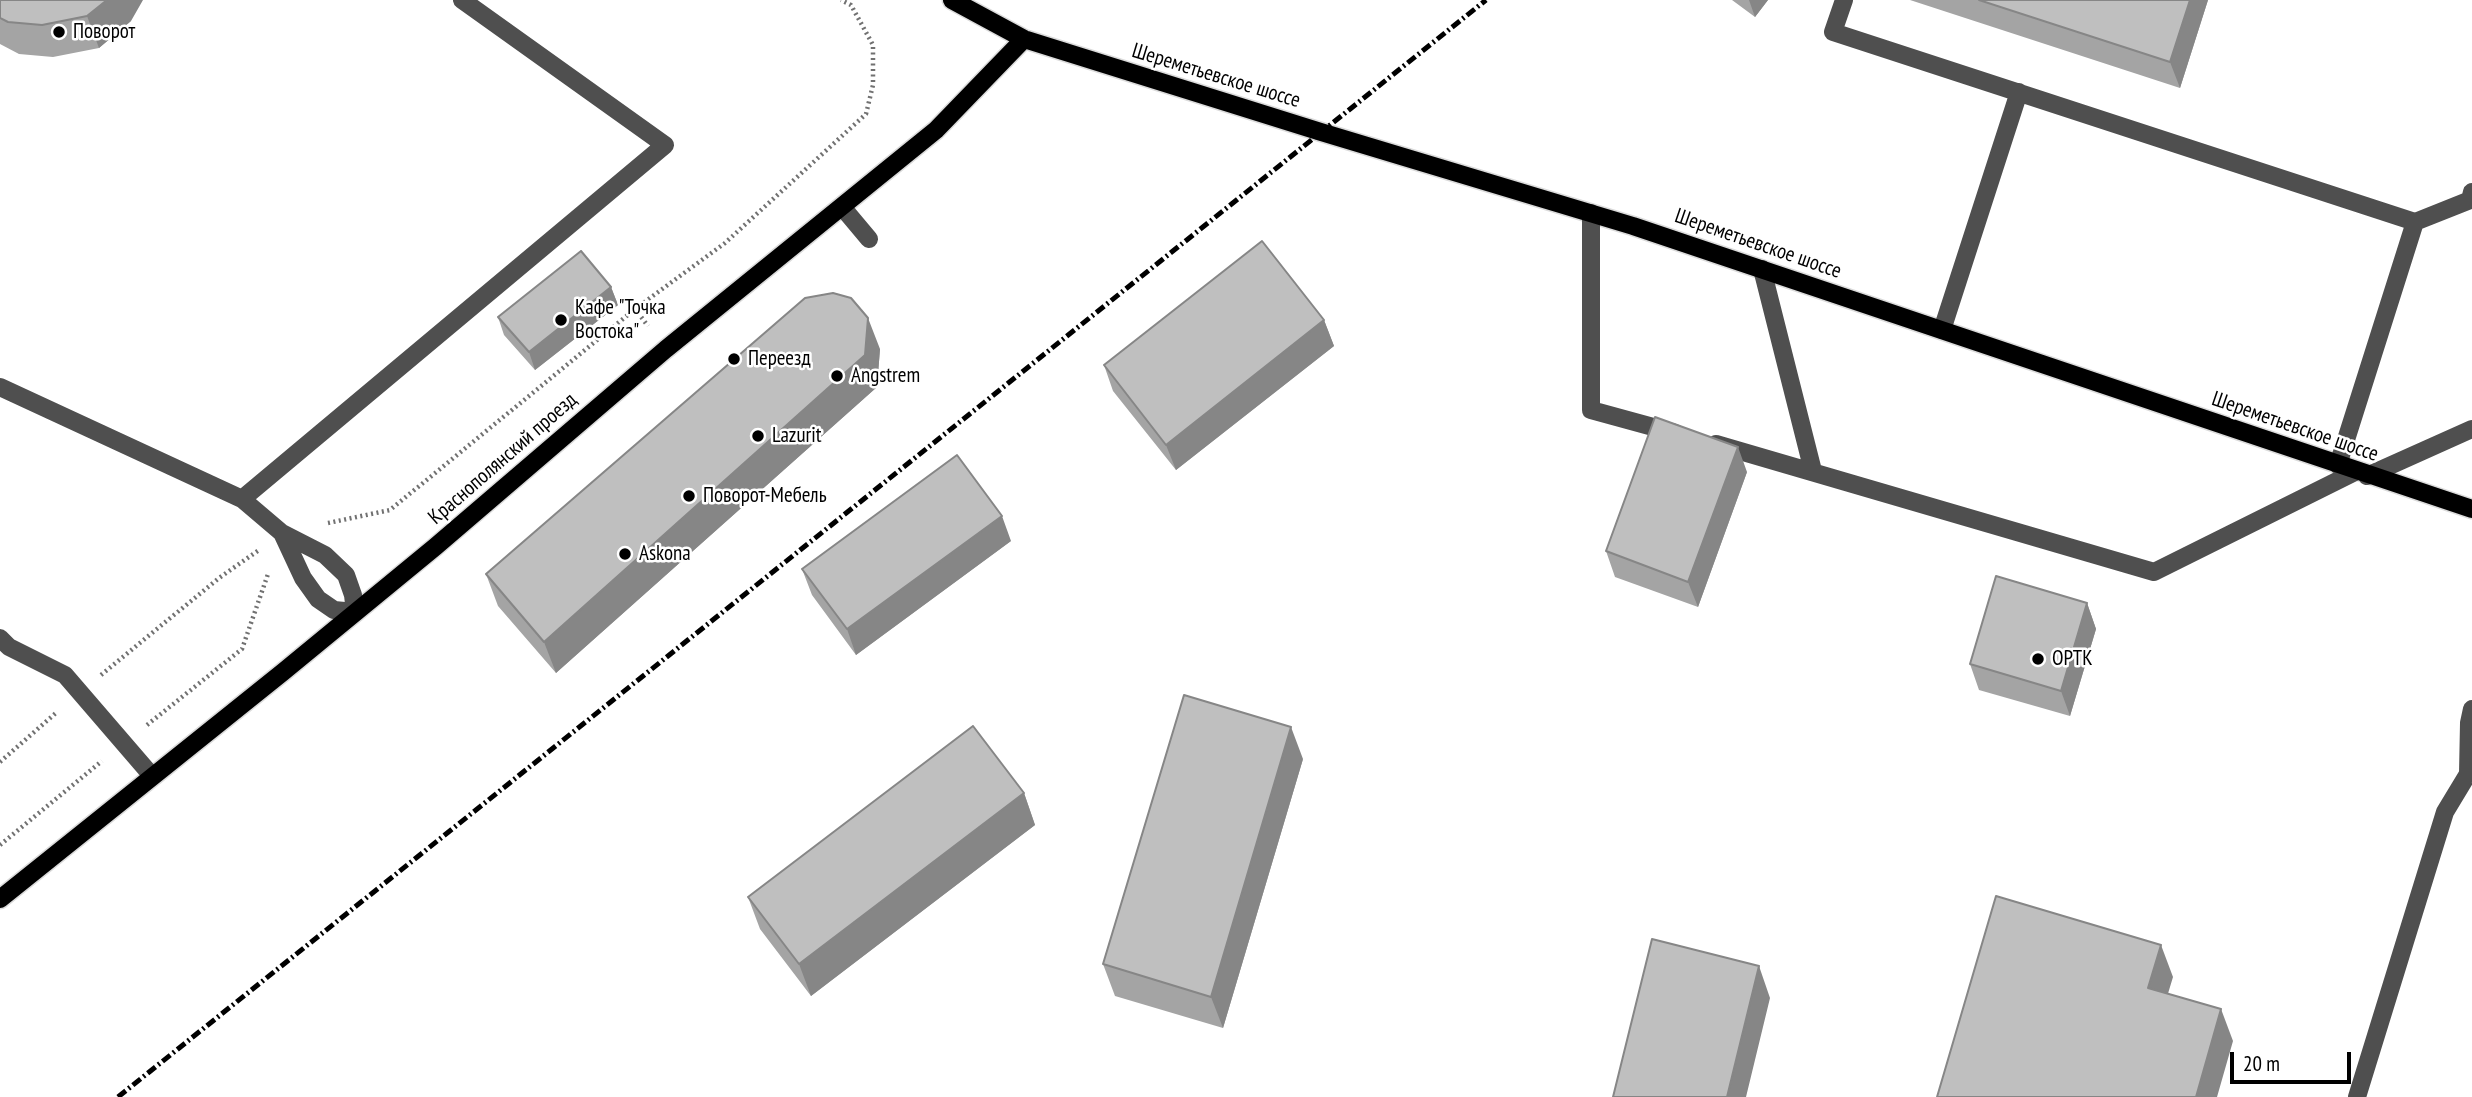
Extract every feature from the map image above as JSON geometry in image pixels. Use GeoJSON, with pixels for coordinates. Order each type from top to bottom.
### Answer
{"type":"FeatureCollection","features":[{"type":"Feature","properties":{"kind":"main road","name":"Шереметьевское шоссе"},"geometry":{"type":"LineString","coordinates":[[952,0],[1024,39],[1762,269],[2353,471],[2472,509]]}},
{"type":"Feature","properties":{"kind":"main road","name":"Краснополянский проезд"},"geometry":{"type":"LineString","coordinates":[[0,900],[435,547],[666,349],[936,130],[1024,39]]}},
{"type":"Feature","properties":{"kind":"lane"},"geometry":{"type":"LineString","coordinates":[[242,499],[665,145],[462,0]]}},
{"type":"Feature","properties":{"kind":"lane"},"geometry":{"type":"LineString","coordinates":[[1843,0],[1833,32],[2415,222],[2470,200],[2472,192]]}},
{"type":"Feature","properties":{"kind":"lane"},"geometry":{"type":"LineString","coordinates":[[1942,330],[2019,92]]}},
{"type":"Feature","properties":{"kind":"lane"},"geometry":{"type":"LineString","coordinates":[[843,208],[869,239]]}},
{"type":"Feature","properties":{"kind":"lane"},"geometry":{"type":"LineString","coordinates":[[1591,214],[1591,410],[1813,471],[2154,572],[2353,471],[2472,429]]}},
{"type":"Feature","properties":{"kind":"lane"},"geometry":{"type":"LineString","coordinates":[[2353,471],[2415,222]]}},
{"type":"Feature","properties":{"kind":"lane"},"geometry":{"type":"LineString","coordinates":[[1762,269],[1813,471]]}},
{"type":"Feature","properties":{"kind":"lane"},"geometry":{"type":"LineString","coordinates":[[0,387],[242,499],[282,533],[325,555],[346,575],[355,612],[334,610],[318,599],[303,578],[282,533]]}},
{"type":"Feature","properties":{"kind":"lane"},"geometry":{"type":"LineString","coordinates":[[3,646],[65,676],[152,776]]}},
{"type":"Feature","properties":{"kind":"lane"},"geometry":{"type":"LineString","coordinates":[[2357,1097],[2445,812],[2470,773],[2469,723],[2472,709]]}},
{"type":"Feature","properties":{"kind":"path"},"geometry":{"type":"LineString","coordinates":[[0,762],[79,692],[219,578],[282,533],[390,510],[635,309],[725,243],[866,114],[873,85],[873,46],[851,5],[841,0]]}},
{"type":"Feature","properties":{"kind":"path"},"geometry":{"type":"LineString","coordinates":[[635,309],[666,349]]}},
{"type":"Feature","properties":{"kind":"path"},"geometry":{"type":"LineString","coordinates":[[0,845],[242,649],[282,533]]}},
{"type":"Feature","properties":{"kind":"building"},"geometry":{"type":"Polygon","coordinates":[[[0,0],[107,0],[87,16],[42,25],[8,22],[0,18],[0,0]]]}},
{"type":"Feature","properties":{"kind":"building"},"geometry":{"type":"Polygon","coordinates":[[[1979,0],[2190,0],[2170,62],[1979,0]]]}},
{"type":"Feature","properties":{"kind":"building"},"geometry":{"type":"Polygon","coordinates":[[[1262,241],[1324,320],[1166,445],[1104,365],[1262,241]]]}},
{"type":"Feature","properties":{"kind":"building"},"geometry":{"type":"Polygon","coordinates":[[[581,251],[611,287],[529,352],[498,317],[581,251]]]}},
{"type":"Feature","properties":{"kind":"building","name":"Поворот-Мебель"},"geometry":{"type":"Polygon","coordinates":[[[833,293],[851,298],[868,318],[865,355],[544,642],[486,574],[805,298],[833,293]]]}},
{"type":"Feature","properties":{"kind":"building"},"geometry":{"type":"Polygon","coordinates":[[[1655,417],[1738,447],[1688,582],[1606,551],[1655,417]]]}},
{"type":"Feature","properties":{"kind":"building"},"geometry":{"type":"Polygon","coordinates":[[[957,455],[1002,516],[847,629],[802,569],[957,455]]]}},
{"type":"Feature","properties":{"kind":"building","name":"ОРТК"},"geometry":{"type":"Polygon","coordinates":[[[1996,576],[2087,603],[2061,691],[1970,664],[1996,576]]]}},
{"type":"Feature","properties":{"kind":"building"},"geometry":{"type":"Polygon","coordinates":[[[1184,695],[1291,727],[1211,997],[1103,964],[1184,695]]]}},
{"type":"Feature","properties":{"kind":"building"},"geometry":{"type":"Polygon","coordinates":[[[973,726],[1024,793],[799,964],[748,897],[973,726]]]}},
{"type":"Feature","properties":{"kind":"building"},"geometry":{"type":"Polygon","coordinates":[[[1996,896],[2161,945],[2148,988],[2221,1009],[2196,1097],[1937,1097],[1996,896]]]}},
{"type":"Feature","properties":{"kind":"building"},"geometry":{"type":"Polygon","coordinates":[[[1652,939],[1759,966],[1727,1097],[1613,1097],[1652,939]]]}},
{"type":"Feature","properties":{"kind":"railway"},"geometry":{"type":"LineString","coordinates":[[118,1097],[1486,0]]}},
{"type":"Feature","properties":{"kind":"place","name":"Поворот"},"geometry":{"type":"Point","coordinates":[59,32]}},
{"type":"Feature","properties":{"kind":"place","name":"Кафе \"Точка Востока\""},"geometry":{"type":"Point","coordinates":[561,320]}},
{"type":"Feature","properties":{"kind":"place","name":"Переезд"},"geometry":{"type":"Point","coordinates":[734,359]}},
{"type":"Feature","properties":{"kind":"place","name":"Angstrem"},"geometry":{"type":"Point","coordinates":[837,376]}},
{"type":"Feature","properties":{"kind":"place","name":"Lazurit"},"geometry":{"type":"Point","coordinates":[758,436]}},
{"type":"Feature","properties":{"kind":"place","name":"Поворот-Мебель"},"geometry":{"type":"Point","coordinates":[689,496]}},
{"type":"Feature","properties":{"kind":"place","name":"Askona"},"geometry":{"type":"Point","coordinates":[625,554]}},
{"type":"Feature","properties":{"kind":"place","name":"ОРТК"},"geometry":{"type":"Point","coordinates":[2038,659]}}]}
